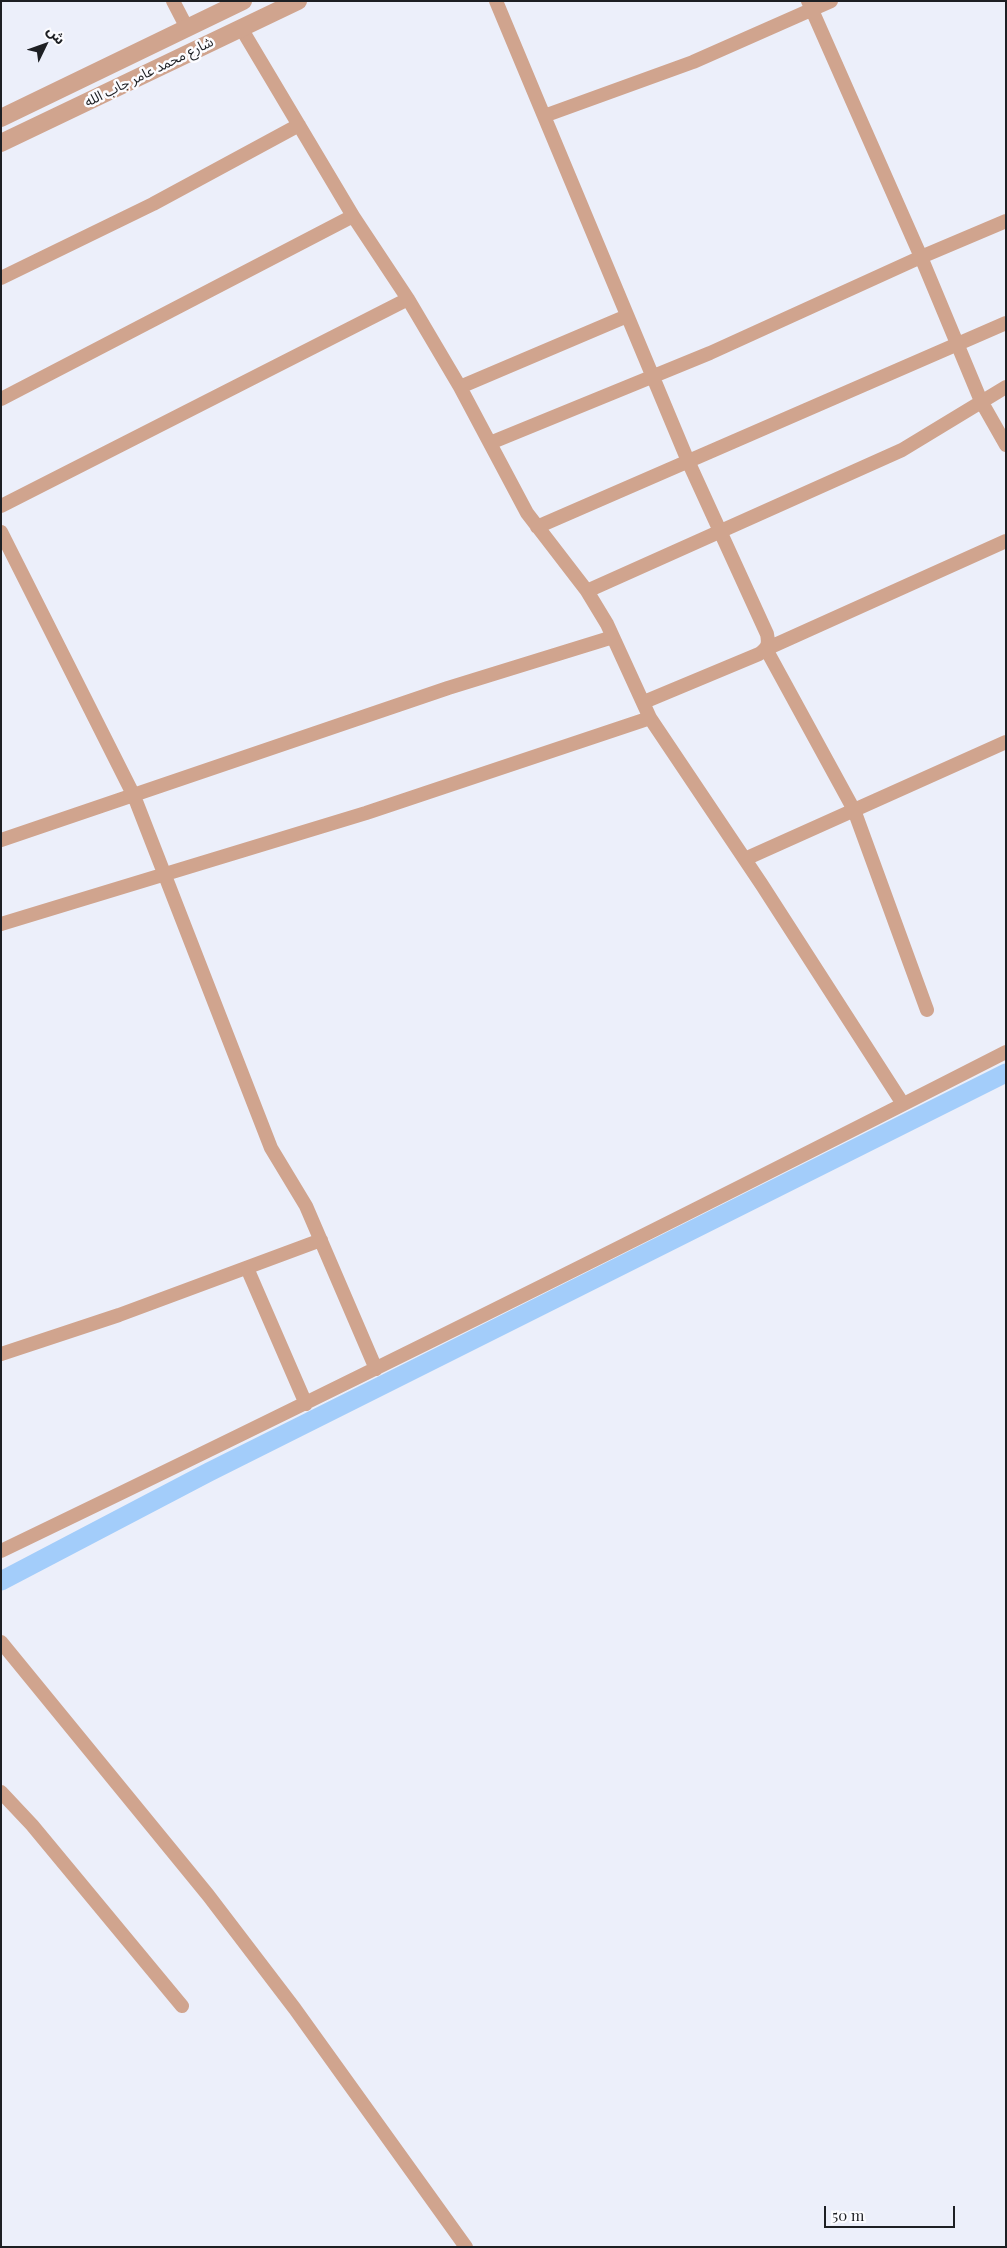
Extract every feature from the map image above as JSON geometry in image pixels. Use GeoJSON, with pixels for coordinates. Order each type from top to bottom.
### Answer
{"type":"FeatureCollection","features":[{"type":"Feature","properties":{"kind":"street"},"geometry":{"type":"LineString","coordinates":[[173,1],[186,28]]}},
{"type":"Feature","properties":{"kind":"street","name":"شارع محمد عامر جاب الله"},"geometry":{"type":"LineString","coordinates":[[1,118],[243,1]]}},
{"type":"Feature","properties":{"kind":"street","name":"شارع محمد عامر جاب الله"},"geometry":{"type":"LineString","coordinates":[[1,143],[298,1]]}},
{"type":"Feature","properties":{"kind":"street"},"geometry":{"type":"LineString","coordinates":[[496,1],[652,377],[767,634],[768,643],[766,649],[854,810],[927,1010]]}},
{"type":"Feature","properties":{"kind":"street"},"geometry":{"type":"LineString","coordinates":[[544,116],[693,62],[810,5],[831,1]]}},
{"type":"Feature","properties":{"kind":"street"},"geometry":{"type":"LineString","coordinates":[[810,5],[921,257],[981,401],[1006,445]]}},
{"type":"Feature","properties":{"kind":"street"},"geometry":{"type":"LineString","coordinates":[[241,28],[460,387],[527,514],[587,591],[613,637],[650,718],[745,859],[903,1104]]}},
{"type":"Feature","properties":{"kind":"street"},"geometry":{"type":"LineString","coordinates":[[1,278],[153,204],[299,125]]}},
{"type":"Feature","properties":{"kind":"street"},"geometry":{"type":"LineString","coordinates":[[1,399],[354,216]]}},
{"type":"Feature","properties":{"kind":"street"},"geometry":{"type":"LineString","coordinates":[[490,443],[710,354],[921,257],[1006,221]]}},
{"type":"Feature","properties":{"kind":"street"},"geometry":{"type":"LineString","coordinates":[[1,506],[408,300]]}},
{"type":"Feature","properties":{"kind":"street"},"geometry":{"type":"LineString","coordinates":[[460,387],[627,316]]}},
{"type":"Feature","properties":{"kind":"street"},"geometry":{"type":"LineString","coordinates":[[537,527],[1006,323]]}},
{"type":"Feature","properties":{"kind":"street"},"geometry":{"type":"LineString","coordinates":[[587,591],[902,450],[1006,387]]}},
{"type":"Feature","properties":{"kind":"street"},"geometry":{"type":"LineString","coordinates":[[1,532],[134,796],[271,1148],[297,1187],[376,1369]]}},
{"type":"Feature","properties":{"kind":"street"},"geometry":{"type":"LineString","coordinates":[[644,702],[759,654],[766,649],[1006,542]]}},
{"type":"Feature","properties":{"kind":"street"},"geometry":{"type":"LineString","coordinates":[[1,840],[448,688],[613,637]]}},
{"type":"Feature","properties":{"kind":"street"},"geometry":{"type":"LineString","coordinates":[[1,924],[366,813],[650,718]]}},
{"type":"Feature","properties":{"kind":"street"},"geometry":{"type":"LineString","coordinates":[[745,859],[1006,742]]}},
{"type":"Feature","properties":{"kind":"street"},"geometry":{"type":"LineString","coordinates":[[1,1551],[306,1404],[693,1212],[1006,1052]]}},
{"type":"Feature","properties":{"kind":"street"},"geometry":{"type":"LineString","coordinates":[[1,1354],[119,1315],[321,1240]]}},
{"type":"Feature","properties":{"kind":"street"},"geometry":{"type":"LineString","coordinates":[[247,1268],[306,1404]]}},
{"type":"Feature","properties":{"kind":"street"},"geometry":{"type":"LineString","coordinates":[[1,1642],[208,1895],[295,2009],[466,2247]]}},
{"type":"Feature","properties":{"kind":"street"},"geometry":{"type":"LineString","coordinates":[[1,1792],[32,1825],[182,2006]]}},
{"type":"Feature","properties":{"kind":"waterway"},"geometry":{"type":"LineString","coordinates":[[1,1581],[209,1472],[1006,1073]]}}]}
